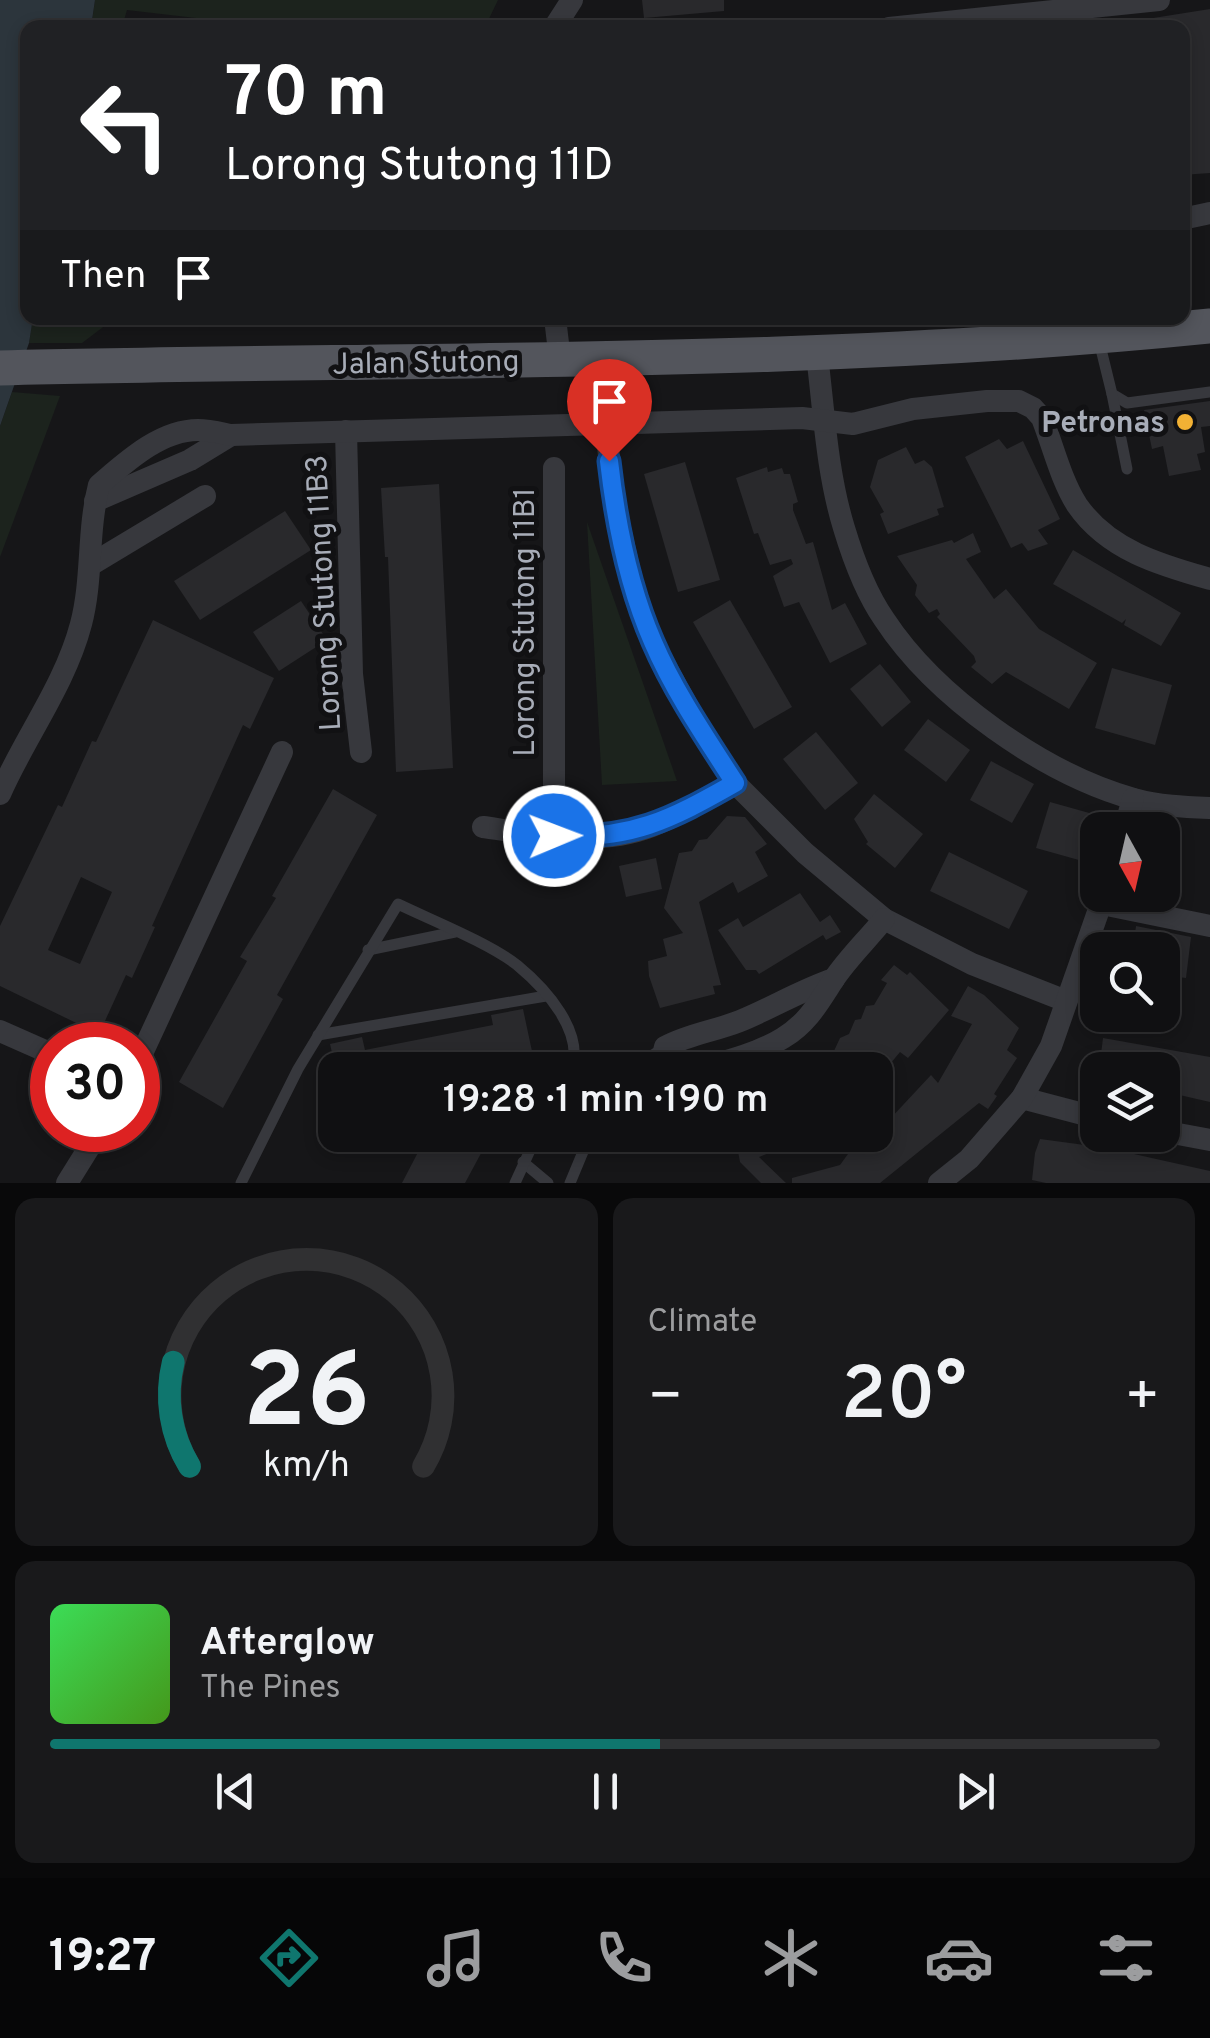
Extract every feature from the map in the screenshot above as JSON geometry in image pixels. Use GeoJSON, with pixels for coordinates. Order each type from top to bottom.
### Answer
{"type":"FeatureCollection","features":[{"type":"Feature","properties":{"kind":"main road","name":"Jalan Stutong"},"geometry":{"type":"LineString","coordinates":[[0,368],[817,354],[1098,338],[1210,326]]}},
{"type":"Feature","properties":{"kind":"street"},"geometry":{"type":"LineString","coordinates":[[966,20],[1159,0]]}},
{"type":"Feature","properties":{"kind":"street"},"geometry":{"type":"LineString","coordinates":[[556,325],[560,360]]}},
{"type":"Feature","properties":{"kind":"street"},"geometry":{"type":"LineString","coordinates":[[817,354],[844,527],[882,618],[915,659],[950,695],[1004,736],[1070,772],[1133,799],[1210,808]]}},
{"type":"Feature","properties":{"kind":"street"},"geometry":{"type":"LineString","coordinates":[[0,794],[68,664],[80,627],[92,564],[89,534],[95,501],[190,460],[231,435],[802,418],[853,424],[913,409],[986,401],[1019,402],[1034,408],[1042,418],[1078,506],[1100,528],[1126,550],[1152,563],[1210,578]]}},
{"type":"Feature","properties":{"kind":"street"},"geometry":{"type":"LineString","coordinates":[[606,425],[622,546],[640,608],[653,643],[735,783],[805,853],[884,919],[972,964],[1066,1001]]}},
{"type":"Feature","properties":{"kind":"street","name":"Lorong Stutong 11B3"},"geometry":{"type":"LineString","coordinates":[[346,431],[352,674],[360,752]]}},
{"type":"Feature","properties":{"kind":"street","name":"Lorong Stutong 11B1"},"geometry":{"type":"LineString","coordinates":[[554,468],[554,836]]}},
{"type":"Feature","properties":{"kind":"street"},"geometry":{"type":"LineString","coordinates":[[92,564],[205,496]]}},
{"type":"Feature","properties":{"kind":"street"},"geometry":{"type":"LineString","coordinates":[[157,1022],[282,752]]}},
{"type":"Feature","properties":{"kind":"street"},"geometry":{"type":"LineString","coordinates":[[483,826],[554,836],[610,835],[648,828],[735,783]]}},
{"type":"Feature","properties":{"kind":"street"},"geometry":{"type":"LineString","coordinates":[[1129,812],[1133,799]]}},
{"type":"Feature","properties":{"kind":"street"},"geometry":{"type":"LineString","coordinates":[[939,1183],[969,1159],[1022,1098],[1051,1046],[1098,912]]}},
{"type":"Feature","properties":{"kind":"street"},"geometry":{"type":"LineString","coordinates":[[1155,912],[1210,926]]}},
{"type":"Feature","properties":{"kind":"street"},"geometry":{"type":"LineString","coordinates":[[750,1052],[782,1039],[804,1022],[884,919]]}},
{"type":"Feature","properties":{"kind":"street"},"geometry":{"type":"LineString","coordinates":[[672,1052],[680,1039],[742,1020],[834,979]]}},
{"type":"Feature","properties":{"kind":"street"},"geometry":{"type":"LineString","coordinates":[[0,1031],[30,1044]]}},
{"type":"Feature","properties":{"kind":"street"},"geometry":{"type":"LineString","coordinates":[[1022,1098],[1080,1113]]}},
{"type":"Feature","properties":{"kind":"street"},"geometry":{"type":"LineString","coordinates":[[1180,1134],[1210,1140]]}},
{"type":"Feature","properties":{"kind":"street"},"geometry":{"type":"LineString","coordinates":[[66,1183],[86,1152]]}},
{"type":"Feature","properties":{"kind":"lane"},"geometry":{"type":"LineString","coordinates":[[1098,338],[1127,469]]}},
{"type":"Feature","properties":{"kind":"lane"},"geometry":{"type":"LineString","coordinates":[[1112,394],[1127,403],[1210,392]]}},
{"type":"Feature","properties":{"kind":"lane"},"geometry":{"type":"LineString","coordinates":[[241,1183],[298,1068],[398,904],[516,964],[566,1023],[577,1052]]}},
{"type":"Feature","properties":{"kind":"lane"},"geometry":{"type":"LineString","coordinates":[[368,950],[455,932]]}},
{"type":"Feature","properties":{"kind":"lane"},"geometry":{"type":"LineString","coordinates":[[318,1035],[546,996]]}},
{"type":"Feature","properties":{"kind":"lane"},"geometry":{"type":"LineString","coordinates":[[515,1183],[528,1152]]}},
{"type":"Feature","properties":{"kind":"lane"},"geometry":{"type":"LineString","coordinates":[[570,1183],[583,1152]]}},
{"type":"Feature","properties":{"kind":"lane"},"geometry":{"type":"LineString","coordinates":[[523,1162],[548,1183]]}},
{"type":"Feature","properties":{"kind":"shaded area"},"geometry":{"type":"Polygon","coordinates":[[[0,0],[95,0],[92,20],[20,20],[20,325],[32,325],[0,426],[0,0]]]}},
{"type":"Feature","properties":{"kind":"shaded area"},"geometry":{"type":"Polygon","coordinates":[[[95,0],[498,0],[488,20],[213,20],[127,10],[124,20],[92,20],[95,0]]]}},
{"type":"Feature","properties":{"kind":"shaded area"},"geometry":{"type":"Polygon","coordinates":[[[32,325],[106,325],[82,343],[29,343],[32,325]]]}},
{"type":"Feature","properties":{"kind":"shaded area"},"geometry":{"type":"Polygon","coordinates":[[[12,392],[60,396],[0,557],[0,426],[12,392]]]}},
{"type":"Feature","properties":{"kind":"shaded area"},"geometry":{"type":"Polygon","coordinates":[[[587,522],[677,781],[602,785],[587,522]]]}},
{"type":"Feature","properties":{"kind":"building"},"geometry":{"type":"Polygon","coordinates":[[[642,0],[724,0],[724,11],[644,18],[642,0]]]}},
{"type":"Feature","properties":{"kind":"building"},"geometry":{"type":"Polygon","coordinates":[[[1210,9],[1210,173],[1190,174],[1190,20],[1147,19],[1210,9]]]}},
{"type":"Feature","properties":{"kind":"building"},"geometry":{"type":"Polygon","coordinates":[[[1210,401],[1210,426],[1201,427],[1205,452],[1197,454],[1201,470],[1169,476],[1163,446],[1152,449],[1144,410],[1210,401]]]}},
{"type":"Feature","properties":{"kind":"building"},"geometry":{"type":"Polygon","coordinates":[[[999,439],[1007,449],[1023,441],[1060,519],[1038,530],[1048,544],[1028,551],[1022,543],[1011,548],[965,457],[999,439]]]}},
{"type":"Feature","properties":{"kind":"building"},"geometry":{"type":"Polygon","coordinates":[[[906,447],[915,464],[924,460],[932,467],[944,507],[937,509],[939,515],[888,534],[880,514],[884,512],[870,487],[878,460],[906,447]]]}},
{"type":"Feature","properties":{"kind":"building"},"geometry":{"type":"Polygon","coordinates":[[[685,462],[720,580],[678,592],[644,474],[685,462]]]}},
{"type":"Feature","properties":{"kind":"building"},"geometry":{"type":"Polygon","coordinates":[[[767,467],[768,472],[782,468],[784,474],[790,474],[798,502],[793,504],[793,510],[806,544],[813,542],[832,610],[845,603],[867,644],[830,663],[799,602],[784,607],[773,576],[793,564],[791,559],[770,565],[758,533],[754,534],[736,478],[767,467]]]}},
{"type":"Feature","properties":{"kind":"building"},"geometry":{"type":"Polygon","coordinates":[[[439,484],[453,768],[396,772],[388,557],[381,488],[439,484]]]}},
{"type":"Feature","properties":{"kind":"building"},"geometry":{"type":"Polygon","coordinates":[[[285,511],[311,550],[200,620],[174,581],[285,511]]]}},
{"type":"Feature","properties":{"kind":"building"},"geometry":{"type":"Polygon","coordinates":[[[973,533],[981,552],[966,559],[994,599],[1006,589],[1039,629],[1097,663],[1069,709],[1006,672],[992,684],[971,667],[976,662],[974,656],[937,617],[937,609],[929,613],[915,595],[917,585],[897,556],[952,540],[954,543],[973,533]]]}},
{"type":"Feature","properties":{"kind":"building"},"geometry":{"type":"Polygon","coordinates":[[[1073,550],[1181,613],[1161,646],[1124,625],[1126,619],[1122,623],[1053,584],[1073,550]]]}},
{"type":"Feature","properties":{"kind":"building"},"geometry":{"type":"Polygon","coordinates":[[[730,600],[792,707],[754,729],[693,622],[730,600]]]}},
{"type":"Feature","properties":{"kind":"building"},"geometry":{"type":"Polygon","coordinates":[[[301,601],[327,640],[279,671],[253,632],[301,601]]]}},
{"type":"Feature","properties":{"kind":"building"},"geometry":{"type":"Polygon","coordinates":[[[153,620],[274,678],[250,729],[243,725],[132,978],[126,975],[104,1022],[74,1022],[0,986],[0,926],[92,741],[96,742],[153,620]],[[81,877],[48,950],[80,964],[112,892],[81,877]]]}},
{"type":"Feature","properties":{"kind":"building"},"geometry":{"type":"Polygon","coordinates":[[[880,664],[911,702],[882,727],[850,689],[880,664]]]}},
{"type":"Feature","properties":{"kind":"building"},"geometry":{"type":"Polygon","coordinates":[[[1112,668],[1172,685],[1155,745],[1095,728],[1112,668]]]}},
{"type":"Feature","properties":{"kind":"building"},"geometry":{"type":"Polygon","coordinates":[[[928,719],[970,750],[946,782],[904,750],[928,719]]]}},
{"type":"Feature","properties":{"kind":"building"},"geometry":{"type":"Polygon","coordinates":[[[816,732],[858,783],[825,810],[783,759],[816,732]]]}},
{"type":"Feature","properties":{"kind":"building"},"geometry":{"type":"Polygon","coordinates":[[[991,761],[1034,784],[1012,823],[970,800],[991,761]]]}},
{"type":"Feature","properties":{"kind":"building"},"geometry":{"type":"Polygon","coordinates":[[[333,789],[377,815],[277,995],[283,999],[223,1108],[179,1082],[247,961],[240,957],[276,898],[272,896],[333,789]]]}},
{"type":"Feature","properties":{"kind":"building"},"geometry":{"type":"Polygon","coordinates":[[[874,794],[923,834],[895,868],[866,844],[854,819],[874,794]]]}},
{"type":"Feature","properties":{"kind":"building"},"geometry":{"type":"Polygon","coordinates":[[[1050,802],[1086,812],[1080,812],[1080,860],[1036,848],[1050,802]]]}},
{"type":"Feature","properties":{"kind":"building"},"geometry":{"type":"Polygon","coordinates":[[[727,816],[745,817],[767,844],[755,852],[768,876],[738,893],[733,882],[699,902],[721,985],[713,986],[715,994],[660,1008],[648,961],[667,956],[663,939],[683,933],[664,908],[679,853],[692,851],[727,816]]]}},
{"type":"Feature","properties":{"kind":"building"},"geometry":{"type":"Polygon","coordinates":[[[949,852],[1028,891],[1009,929],[930,891],[949,852]]]}},
{"type":"Feature","properties":{"kind":"building"},"geometry":{"type":"Polygon","coordinates":[[[656,858],[662,889],[626,897],[619,866],[656,858]]]}},
{"type":"Feature","properties":{"kind":"building"},"geometry":{"type":"Polygon","coordinates":[[[800,893],[820,922],[830,915],[841,932],[826,940],[823,935],[759,974],[746,970],[718,930],[738,918],[743,927],[800,893]]]}},
{"type":"Feature","properties":{"kind":"building"},"geometry":{"type":"Polygon","coordinates":[[[1136,926],[1166,932],[1135,932],[1136,926]]]}},
{"type":"Feature","properties":{"kind":"building"},"geometry":{"type":"Polygon","coordinates":[[[1180,935],[1191,937],[1186,978],[1180,977],[1180,935]]]}},
{"type":"Feature","properties":{"kind":"building"},"geometry":{"type":"Polygon","coordinates":[[[894,965],[907,975],[910,972],[949,1010],[908,1058],[900,1052],[893,1060],[893,1052],[829,1052],[849,1034],[866,1006],[874,1005],[887,983],[881,980],[894,965]]]}},
{"type":"Feature","properties":{"kind":"building"},"geometry":{"type":"Polygon","coordinates":[[[968,986],[984,995],[1019,1028],[1007,1050],[1017,1058],[988,1109],[979,1103],[880,1183],[792,1183],[792,1178],[840,1165],[849,1152],[893,1152],[893,1116],[931,1075],[938,1083],[972,1024],[951,1016],[968,986]]]}},
{"type":"Feature","properties":{"kind":"building"},"geometry":{"type":"Polygon","coordinates":[[[523,1009],[532,1052],[332,1052],[330,1044],[362,1037],[365,1050],[493,1025],[491,1015],[523,1009]]]}},
{"type":"Feature","properties":{"kind":"building"},"geometry":{"type":"Polygon","coordinates":[[[1103,1038],[1210,1057],[1210,1102],[1180,1095],[1180,1052],[1101,1052],[1103,1038]]]}},
{"type":"Feature","properties":{"kind":"building"},"geometry":{"type":"Polygon","coordinates":[[[1040,1139],[1080,1144],[1080,1152],[1125,1152],[1210,1171],[1210,1183],[1046,1183],[1032,1180],[1040,1139]]]}},
{"type":"Feature","properties":{"kind":"building"},"geometry":{"type":"Polygon","coordinates":[[[418,1152],[482,1152],[465,1183],[402,1183],[418,1152]]]}},
{"type":"Feature","properties":{"kind":"building"},"geometry":{"type":"Polygon","coordinates":[[[738,1152],[772,1152],[759,1157],[786,1183],[761,1183],[740,1162],[738,1152]]]}},
{"type":"Feature","properties":{"kind":"place","name":"Petronas"},"geometry":{"type":"Point","coordinates":[1185,422]}},
{"type":"Feature","properties":{"kind":"route"},"geometry":{"type":"LineString","coordinates":[[554,836],[582,838],[648,828],[735,783],[653,643],[622,546],[609,461]]}}]}
